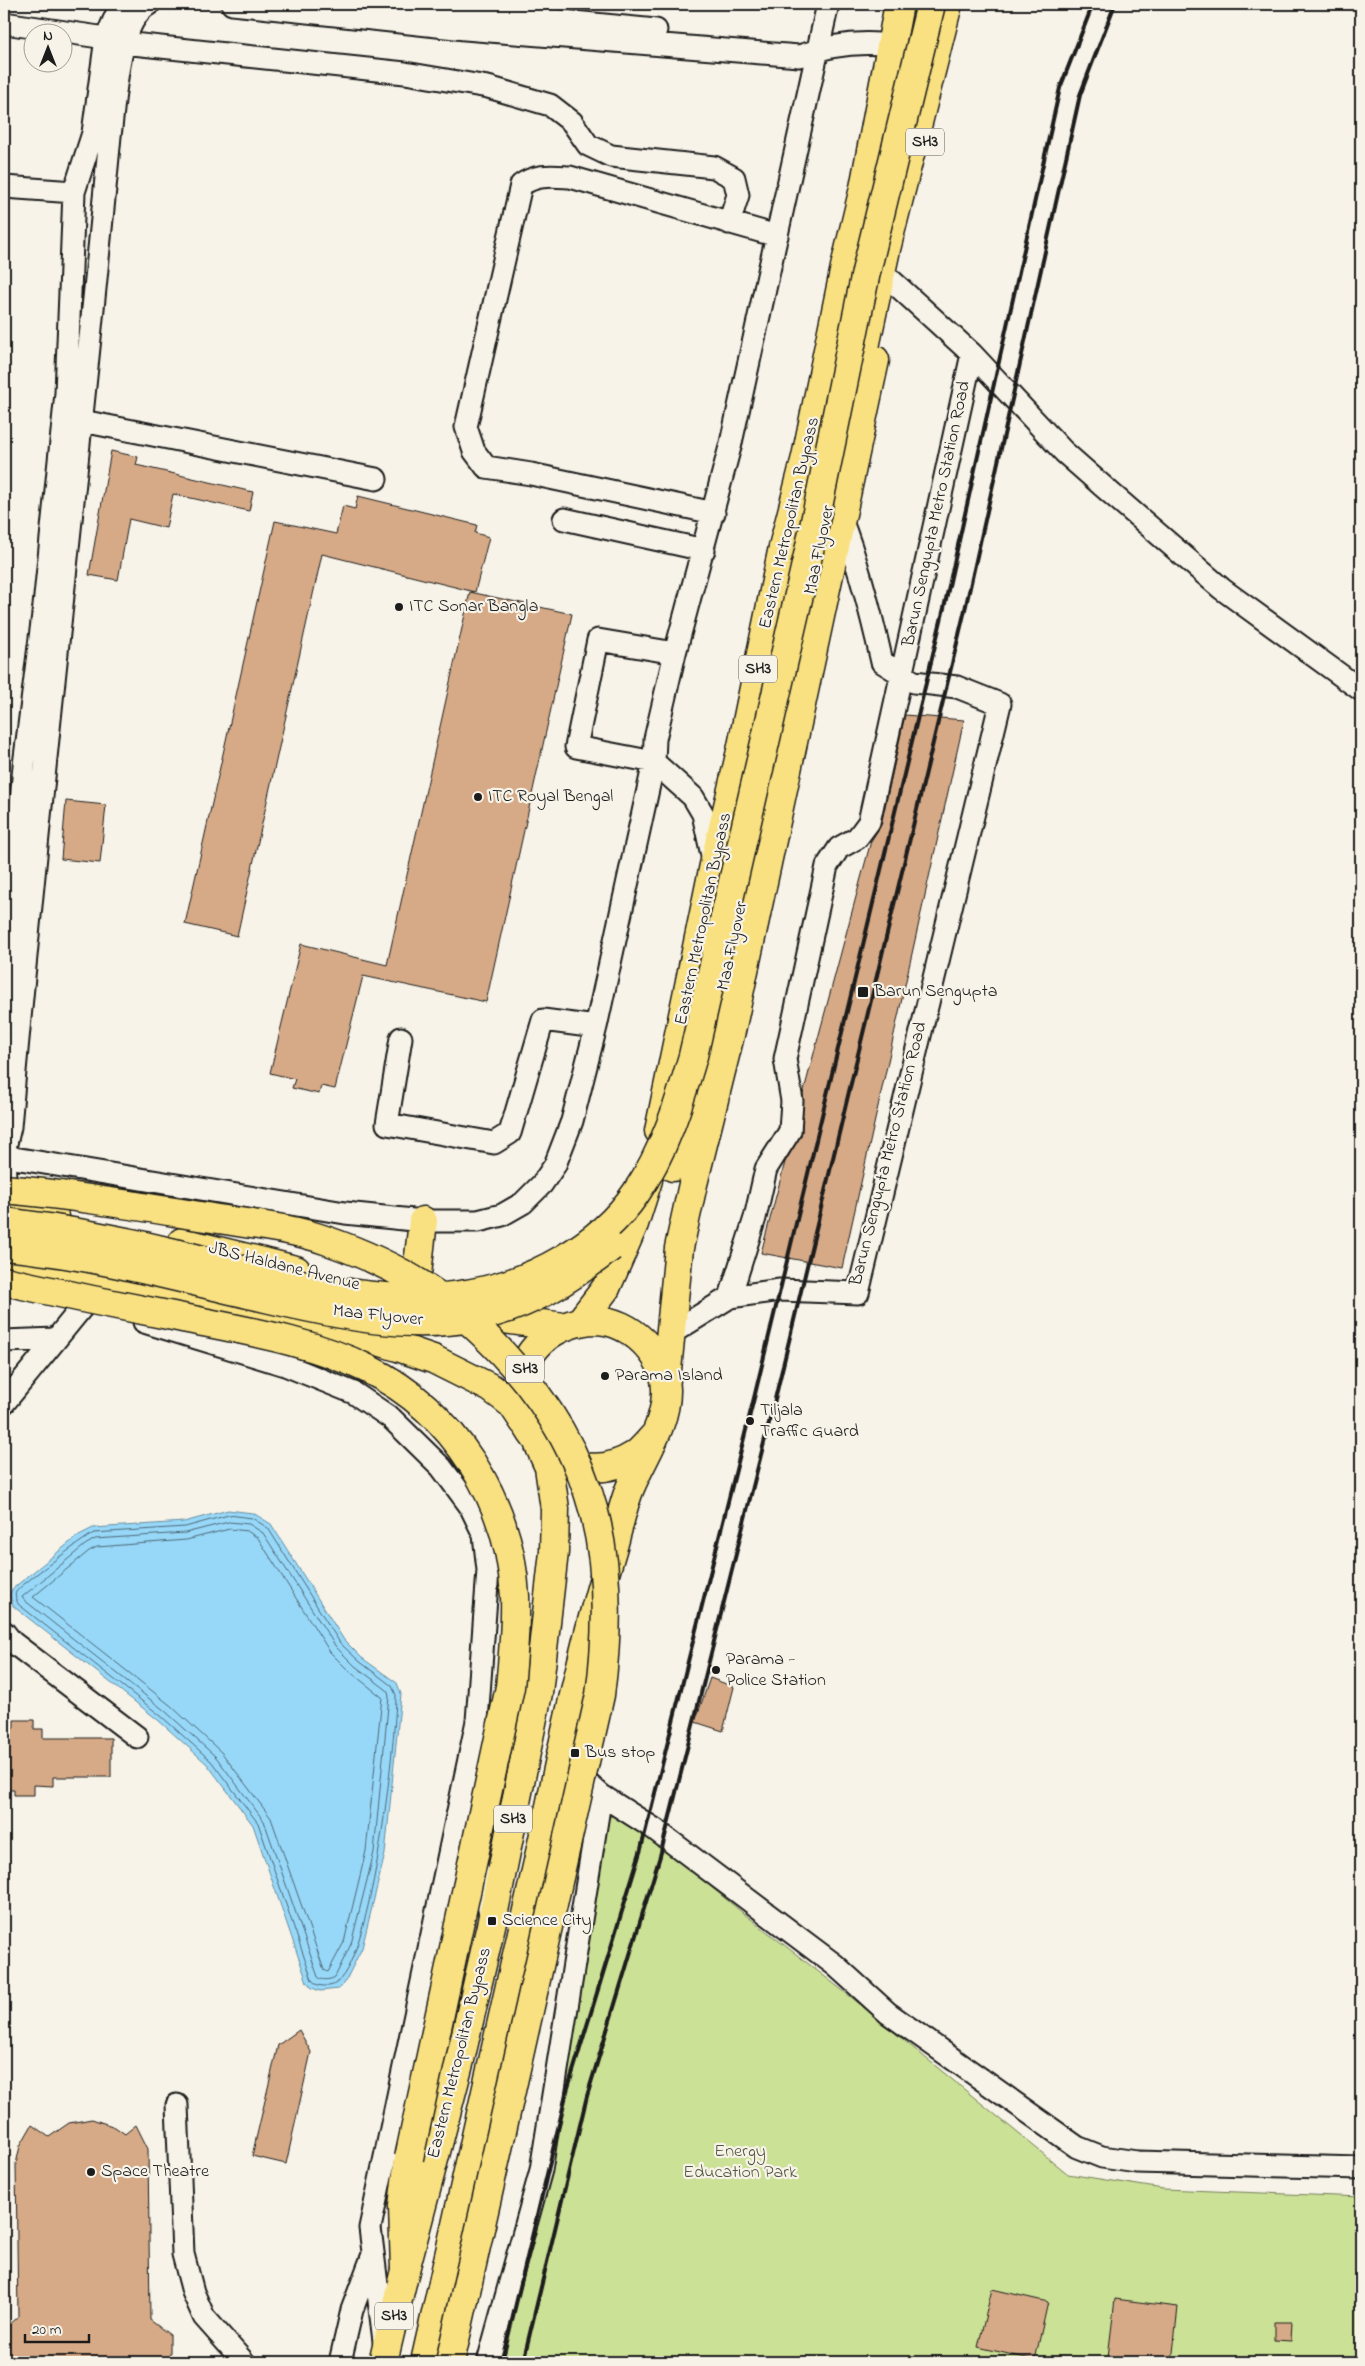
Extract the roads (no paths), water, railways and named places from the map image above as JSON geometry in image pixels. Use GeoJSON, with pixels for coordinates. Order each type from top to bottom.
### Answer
{"type":"FeatureCollection","features":[{"type":"Feature","properties":{"kind":"main road","name":"Eastern Metropolitan Bypass"},"geometry":{"type":"LineString","coordinates":[[572,1325],[606,1288],[634,1224],[647,1182],[714,865],[741,751],[784,547],[806,457],[845,267],[864,188],[899,4]]}},
{"type":"Feature","properties":{"kind":"main road","name":"Maa Flyover"},"geometry":{"type":"LineString","coordinates":[[4,1207],[115,1239],[310,1287],[352,1294],[430,1300],[499,1287],[548,1268],[588,1244],[611,1223],[635,1194],[656,1160],[670,1127],[680,1102],[693,1056],[809,551],[866,272],[931,4]]}},
{"type":"Feature","properties":{"kind":"main road","name":"Maa Flyover"},"geometry":{"type":"LineString","coordinates":[[4,1246],[131,1266],[286,1302],[368,1318],[412,1322],[449,1320],[474,1318],[507,1309],[544,1294],[578,1272],[614,1244],[650,1200],[673,1167],[700,1106],[886,249],[948,4]]}},
{"type":"Feature","properties":{"kind":"main road","name":"SH3"},"geometry":{"type":"LineString","coordinates":[[425,2362],[590,1627],[629,1490],[665,1411],[670,1334],[679,1248],[731,1031],[892,280],[959,4]]}},
{"type":"Feature","properties":{"kind":"main road"},"geometry":{"type":"LineString","coordinates":[[4,1207],[100,1200],[250,1224],[326,1240],[372,1258],[436,1292],[484,1333],[540,1397],[574,1452],[597,1524],[606,1592],[608,1620],[600,1695],[450,2362]]}},
{"type":"Feature","properties":{"kind":"main road","name":"JBS Haldane Avenue"},"geometry":{"type":"LineString","coordinates":[[4,1207],[118,1228],[229,1252],[414,1301],[477,1315],[572,1325]]}},
{"type":"Feature","properties":{"kind":"main road"},"geometry":{"type":"LineString","coordinates":[[414,1301],[423,1221]]}},
{"type":"Feature","properties":{"kind":"main road"},"geometry":{"type":"LineString","coordinates":[[4,1262],[106,1276],[349,1332],[424,1356],[491,1388],[512,1404],[532,1435]]}},
{"type":"Feature","properties":{"kind":"main road"},"geometry":{"type":"LineString","coordinates":[[4,1281],[248,1331],[304,1346],[367,1368],[417,1400],[438,1421],[479,1473],[496,1506],[510,1560],[515,1596],[514,1647],[510,1687],[409,2158],[403,2206],[405,2270]]}},
{"type":"Feature","properties":{"kind":"main road","name":"SH3"},"geometry":{"type":"LineString","coordinates":[[655,1435],[636,1454],[613,1466],[586,1468],[561,1461],[532,1435],[519,1403],[521,1380],[529,1358],[544,1340],[572,1325],[597,1320],[618,1326],[641,1339],[658,1359],[666,1384]]}},
{"type":"Feature","properties":{"kind":"main road","name":"Eastern Metropolitan Bypass"},"geometry":{"type":"LineString","coordinates":[[384,2357],[460,2060],[492,1921],[538,1693],[548,1621],[554,1552],[555,1509],[549,1467],[532,1435]]}},
{"type":"Feature","properties":{"kind":"street"},"geometry":{"type":"LineString","coordinates":[[232,4],[465,29],[799,56],[816,50],[856,42],[890,45]]}},
{"type":"Feature","properties":{"kind":"street"},"geometry":{"type":"LineString","coordinates":[[390,4],[803,43],[816,50]]}},
{"type":"Feature","properties":{"kind":"street"},"geometry":{"type":"LineString","coordinates":[[4,1152],[14,1158],[335,1212],[423,1221],[478,1221],[502,1215],[524,1203],[542,1184],[555,1165],[572,1120],[596,1027],[654,762],[655,739],[675,653],[714,514],[736,425],[803,125],[816,50],[828,4]]}},
{"type":"Feature","properties":{"kind":"street"},"geometry":{"type":"LineString","coordinates":[[4,1207],[4,1152],[10,1127],[32,889],[82,421],[76,394],[74,192],[93,133],[115,40],[132,20],[135,5]]}},
{"type":"Feature","properties":{"kind":"street"},"geometry":{"type":"LineString","coordinates":[[4,23],[115,40],[405,73],[488,87],[550,105],[572,122],[588,145],[611,156],[714,167],[734,178],[738,195],[729,223]]}},
{"type":"Feature","properties":{"kind":"street"},"geometry":{"type":"LineString","coordinates":[[4,1011],[24,765],[44,606],[76,394],[110,136],[115,40]]}},
{"type":"Feature","properties":{"kind":"street"},"geometry":{"type":"LineString","coordinates":[[714,514],[486,466],[474,452],[466,427],[521,185],[540,176],[570,177],[777,236]]}},
{"type":"Feature","properties":{"kind":"street"},"geometry":{"type":"LineString","coordinates":[[4,187],[74,192]]}},
{"type":"Feature","properties":{"kind":"street"},"geometry":{"type":"LineString","coordinates":[[892,280],[972,354],[1064,452],[1222,589],[1361,690]]}},
{"type":"Feature","properties":{"kind":"street","name":"Barun Sengupta Metro Station Road"},"geometry":{"type":"LineString","coordinates":[[730,1297],[756,1218],[766,1169],[790,1131],[792,1101],[785,1059],[827,866],[840,848],[857,838],[869,822],[972,354]]}},
{"type":"Feature","properties":{"kind":"street"},"geometry":{"type":"LineString","coordinates":[[82,421],[376,479]]}},
{"type":"Feature","properties":{"kind":"street"},"geometry":{"type":"LineString","coordinates":[[564,519],[704,550]]}},
{"type":"Feature","properties":{"kind":"street","name":"Barun Sengupta Metro Station Road"},"geometry":{"type":"LineString","coordinates":[[670,1334],[730,1297],[780,1290],[858,1292],[1000,704],[957,687],[914,682],[882,662],[865,590],[854,552],[841,519]]}},
{"type":"Feature","properties":{"kind":"street"},"geometry":{"type":"LineString","coordinates":[[675,653],[598,640],[576,747],[654,762],[683,786],[703,814],[714,865]]}},
{"type":"Feature","properties":{"kind":"street"},"geometry":{"type":"LineString","coordinates":[[24,765],[46,769]]}},
{"type":"Feature","properties":{"kind":"street"},"geometry":{"type":"LineString","coordinates":[[400,1038],[387,1124],[494,1143],[510,1133],[543,1020],[596,1027]]}},
{"type":"Feature","properties":{"kind":"street"},"geometry":{"type":"LineString","coordinates":[[4,1403],[106,1276]]}},
{"type":"Feature","properties":{"kind":"street"},"geometry":{"type":"LineString","coordinates":[[4,1295],[27,1296],[118,1314],[285,1365],[354,1393],[391,1418],[441,1467],[470,1506],[484,1535],[488,1570],[477,1721],[370,2228],[384,2357]]}},
{"type":"Feature","properties":{"kind":"street"},"geometry":{"type":"LineString","coordinates":[[4,1341],[56,1339]]}},
{"type":"Feature","properties":{"kind":"street"},"geometry":{"type":"LineString","coordinates":[[4,1632],[12,1642],[137,1737]]}},
{"type":"Feature","properties":{"kind":"street"},"geometry":{"type":"LineString","coordinates":[[561,1760],[601,1795],[653,1828],[835,1965],[888,2013],[1077,2147],[1102,2157],[1137,2162],[1361,2168]]}},
{"type":"Feature","properties":{"kind":"street"},"geometry":{"type":"LineString","coordinates":[[488,2362],[541,2170],[601,1795]]}},
{"type":"Feature","properties":{"kind":"street"},"geometry":{"type":"LineString","coordinates":[[460,1804],[492,1921]]}},
{"type":"Feature","properties":{"kind":"street"},"geometry":{"type":"LineString","coordinates":[[177,2105],[184,2254],[193,2292],[204,2318],[244,2362]]}},
{"type":"Feature","properties":{"kind":"street"},"geometry":{"type":"LineString","coordinates":[[340,2362],[352,2310],[373,2254]]}},
{"type":"Feature","properties":{"kind":"water"},"geometry":{"type":"Polygon","coordinates":[[[228,1510],[253,1513],[271,1524],[344,1640],[362,1658],[397,1683],[401,1694],[385,1854],[362,1948],[344,1984],[339,1989],[320,1991],[312,1988],[307,1982],[253,1825],[207,1764],[158,1720],[13,1606],[10,1595],[12,1589],[79,1535],[93,1528],[184,1522],[228,1510]]]}},
{"type":"Feature","properties":{"kind":"railway"},"geometry":{"type":"LineString","coordinates":[[502,2362],[567,2091],[641,1849],[755,1394],[944,608],[1060,88],[1093,4]]}},
{"type":"Feature","properties":{"kind":"railway"},"geometry":{"type":"LineString","coordinates":[[523,2362],[587,2096],[660,1856],[775,1399],[964,614],[1080,95],[1115,4]]}},
{"type":"Feature","properties":{"kind":"place","name":"ITC Sonar Bangla"},"geometry":{"type":"Point","coordinates":[399,607]}},
{"type":"Feature","properties":{"kind":"place","name":"ITC Royal Bengal"},"geometry":{"type":"Point","coordinates":[478,797]}},
{"type":"Feature","properties":{"kind":"place","name":"Barun Sengupta"},"geometry":{"type":"Point","coordinates":[863,992]}},
{"type":"Feature","properties":{"kind":"place","name":"Parama Island"},"geometry":{"type":"Point","coordinates":[605,1376]}},
{"type":"Feature","properties":{"kind":"place","name":"Tiljala Traffic Guard"},"geometry":{"type":"Point","coordinates":[750,1421]}},
{"type":"Feature","properties":{"kind":"place","name":"Parama - Police Station"},"geometry":{"type":"Point","coordinates":[716,1670]}},
{"type":"Feature","properties":{"kind":"place","name":"Bus stop"},"geometry":{"type":"Point","coordinates":[575,1753]}},
{"type":"Feature","properties":{"kind":"place","name":"Science City"},"geometry":{"type":"Point","coordinates":[492,1921]}},
{"type":"Feature","properties":{"kind":"place","name":"Space Theatre"},"geometry":{"type":"Point","coordinates":[91,2172]}},
{"type":"Feature","properties":{"kind":"park label","name":"Energy Education Park"},"geometry":{"type":"Point","coordinates":[740,2162]}}]}
